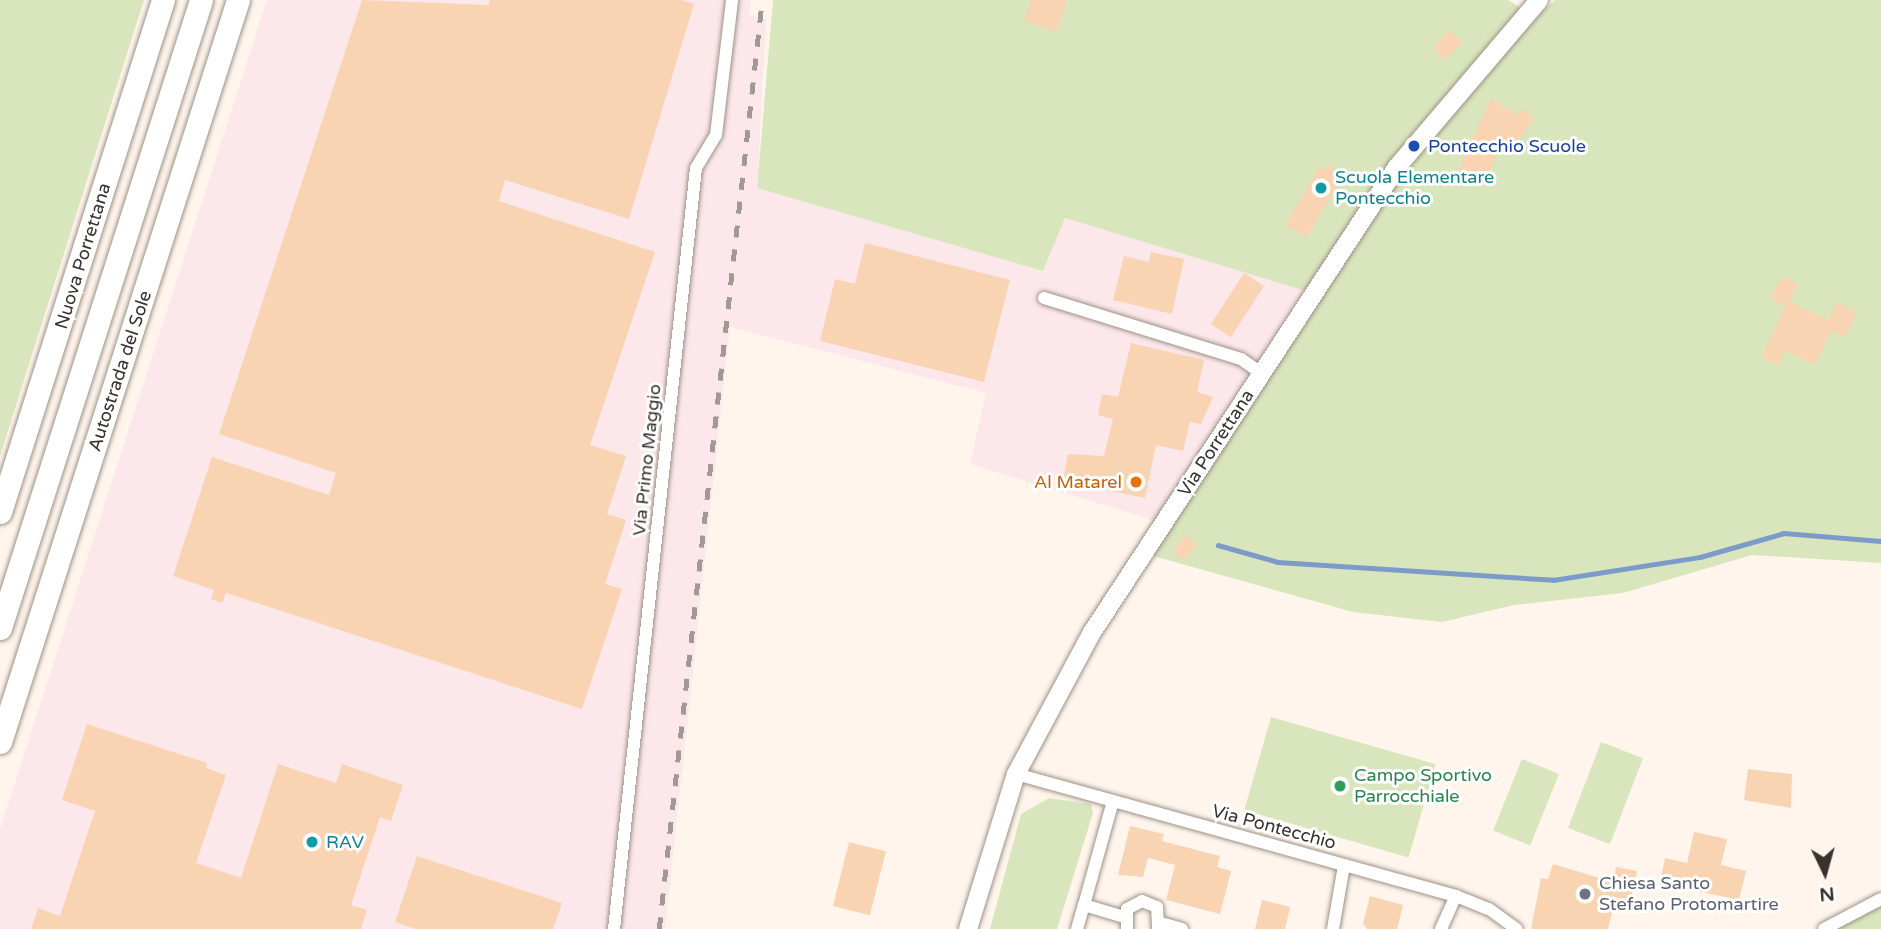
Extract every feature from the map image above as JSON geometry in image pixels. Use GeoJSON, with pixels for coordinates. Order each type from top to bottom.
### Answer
{"type":"FeatureCollection","features":[{"type":"Feature","properties":{"kind":"highway","name":"Nuova Porrettana"},"geometry":{"type":"LineString","coordinates":[[0,512],[163,0]]}},
{"type":"Feature","properties":{"kind":"highway","name":"Autostrada del Sole"},"geometry":{"type":"LineString","coordinates":[[0,628],[201,0]]}},
{"type":"Feature","properties":{"kind":"highway","name":"Autostrada del Sole"},"geometry":{"type":"LineString","coordinates":[[0,742],[237,0]]}},
{"type":"Feature","properties":{"kind":"main road","name":"Via Porrettana"},"geometry":{"type":"LineString","coordinates":[[968,929],[1016,774],[1091,634],[1397,167],[1530,3]]}},
{"type":"Feature","properties":{"kind":"street","name":"Via Primo Maggio"},"geometry":{"type":"LineString","coordinates":[[614,929],[696,168],[716,135],[732,0]]}},
{"type":"Feature","properties":{"kind":"street"},"geometry":{"type":"LineString","coordinates":[[1044,298],[1241,359],[1261,373]]}},
{"type":"Feature","properties":{"kind":"street","name":"Via Pontecchio"},"geometry":{"type":"LineString","coordinates":[[1016,774],[1456,895],[1489,909],[1517,929]]}},
{"type":"Feature","properties":{"kind":"street"},"geometry":{"type":"LineString","coordinates":[[1077,929],[1113,801]]}},
{"type":"Feature","properties":{"kind":"street"},"geometry":{"type":"LineString","coordinates":[[1333,929],[1344,865]]}},
{"type":"Feature","properties":{"kind":"street"},"geometry":{"type":"LineString","coordinates":[[1441,929],[1456,895]]}},
{"type":"Feature","properties":{"kind":"street"},"geometry":{"type":"LineString","coordinates":[[1824,929],[1881,899]]}},
{"type":"Feature","properties":{"kind":"street"},"geometry":{"type":"LineString","coordinates":[[1084,905],[1126,923],[1133,903],[1150,902],[1160,926],[1182,929]]}},
{"type":"Feature","properties":{"kind":"shaded area"},"geometry":{"type":"Polygon","coordinates":[[[267,0],[751,0],[749,15],[766,19],[757,188],[1043,271],[1065,218],[1309,292],[1153,520],[970,464],[986,393],[730,327],[665,929],[0,929],[0,829],[267,0]]]}},
{"type":"Feature","properties":{"kind":"green space"},"geometry":{"type":"Polygon","coordinates":[[[0,0],[144,0],[0,456],[0,0]]]}},
{"type":"Feature","properties":{"kind":"green space"},"geometry":{"type":"Polygon","coordinates":[[[773,0],[1508,0],[1536,18],[1555,0],[1881,0],[1881,563],[1752,555],[1623,593],[1514,605],[1442,622],[1353,612],[1139,552],[1153,520],[1309,292],[1065,218],[1043,271],[757,188],[773,0]]]}},
{"type":"Feature","properties":{"kind":"green space","name":"Campo Sportivo Parrocchiale"},"geometry":{"type":"Polygon","coordinates":[[[1271,717],[1435,764],[1409,857],[1244,810],[1271,717]]]}},
{"type":"Feature","properties":{"kind":"green space"},"geometry":{"type":"Polygon","coordinates":[[[1601,742],[1643,758],[1610,844],[1568,828],[1601,742]]]}},
{"type":"Feature","properties":{"kind":"green space"},"geometry":{"type":"Polygon","coordinates":[[[1522,759],[1559,774],[1530,845],[1493,830],[1522,759]]]}},
{"type":"Feature","properties":{"kind":"green space"},"geometry":{"type":"Polygon","coordinates":[[[1049,798],[1091,804],[1093,813],[1057,929],[990,929],[1021,814],[1049,798]]]}},
{"type":"Feature","properties":{"kind":"green space"},"geometry":{"type":"Polygon","coordinates":[[[1881,902],[1881,929],[1838,929],[1836,924],[1881,902]]]}},
{"type":"Feature","properties":{"kind":"building"},"geometry":{"type":"Polygon","coordinates":[[[362,0],[489,5],[489,0],[681,0],[694,4],[629,219],[505,180],[499,201],[655,252],[590,445],[626,456],[607,514],[626,520],[605,584],[622,589],[582,709],[226,593],[222,603],[211,599],[214,590],[173,576],[212,457],[329,495],[336,473],[219,434],[362,0]]]}},
{"type":"Feature","properties":{"kind":"building"},"geometry":{"type":"Polygon","coordinates":[[[1031,0],[1067,0],[1056,32],[1024,20],[1031,0]]]}},
{"type":"Feature","properties":{"kind":"building"},"geometry":{"type":"Polygon","coordinates":[[[1450,30],[1463,43],[1445,60],[1432,48],[1450,30]]]}},
{"type":"Feature","properties":{"kind":"building"},"geometry":{"type":"Polygon","coordinates":[[[1491,98],[1518,115],[1523,109],[1535,117],[1512,151],[1502,147],[1487,175],[1476,170],[1472,178],[1458,172],[1491,98]]]}},
{"type":"Feature","properties":{"kind":"building","name":"Scuola Elementare Pontecchio"},"geometry":{"type":"Polygon","coordinates":[[[1328,164],[1344,174],[1307,237],[1285,225],[1319,167],[1324,170],[1328,164]]]}},
{"type":"Feature","properties":{"kind":"building"},"geometry":{"type":"Polygon","coordinates":[[[865,243],[1010,280],[984,382],[820,341],[835,279],[855,284],[865,243]]]}},
{"type":"Feature","properties":{"kind":"building"},"geometry":{"type":"Polygon","coordinates":[[[1151,252],[1184,259],[1172,314],[1113,300],[1124,256],[1149,262],[1151,252]]]}},
{"type":"Feature","properties":{"kind":"building"},"geometry":{"type":"Polygon","coordinates":[[[1244,273],[1264,286],[1231,337],[1211,324],[1244,273]]]}},
{"type":"Feature","properties":{"kind":"building"},"geometry":{"type":"Polygon","coordinates":[[[1783,277],[1799,284],[1790,302],[1829,320],[1837,302],[1857,312],[1845,337],[1831,331],[1815,365],[1785,351],[1779,365],[1762,357],[1785,306],[1770,298],[1783,277]]]}},
{"type":"Feature","properties":{"kind":"building"},"geometry":{"type":"Polygon","coordinates":[[[1131,343],[1204,360],[1197,392],[1213,397],[1201,424],[1190,422],[1183,451],[1156,445],[1145,498],[1063,481],[1068,454],[1104,456],[1113,419],[1098,415],[1102,394],[1118,397],[1131,343]]]}},
{"type":"Feature","properties":{"kind":"building"},"geometry":{"type":"Polygon","coordinates":[[[1185,535],[1197,544],[1184,561],[1172,552],[1185,535]]]}},
{"type":"Feature","properties":{"kind":"building","name":"RAV"},"geometry":{"type":"Polygon","coordinates":[[[87,724],[207,763],[206,768],[226,775],[196,863],[241,878],[278,764],[336,783],[342,764],[403,785],[391,821],[380,817],[351,905],[367,910],[361,929],[31,929],[38,908],[60,916],[95,811],[62,800],[87,724]]]}},
{"type":"Feature","properties":{"kind":"building"},"geometry":{"type":"Polygon","coordinates":[[[1748,769],[1792,774],[1791,808],[1744,800],[1748,769]]]}},
{"type":"Feature","properties":{"kind":"building"},"geometry":{"type":"Polygon","coordinates":[[[1130,826],[1164,834],[1162,841],[1220,856],[1217,867],[1231,871],[1220,914],[1166,900],[1175,865],[1148,858],[1143,877],[1118,875],[1130,826]]]}},
{"type":"Feature","properties":{"kind":"building"},"geometry":{"type":"Polygon","coordinates":[[[1694,832],[1727,839],[1721,865],[1746,871],[1739,900],[1660,883],[1665,858],[1687,863],[1694,832]]]}},
{"type":"Feature","properties":{"kind":"building"},"geometry":{"type":"Polygon","coordinates":[[[849,842],[886,851],[870,915],[833,906],[849,842]]]}},
{"type":"Feature","properties":{"kind":"building","name":"RAV"},"geometry":{"type":"Polygon","coordinates":[[[417,856],[562,903],[553,929],[416,929],[395,922],[417,856]]]}},
{"type":"Feature","properties":{"kind":"building","name":"Chiesa Santo Stefano Protomartire"},"geometry":{"type":"Polygon","coordinates":[[[1553,864],[1613,882],[1616,867],[1637,871],[1630,903],[1615,900],[1608,929],[1531,929],[1541,878],[1548,879],[1553,864]]]}},
{"type":"Feature","properties":{"kind":"building"},"geometry":{"type":"Polygon","coordinates":[[[1370,896],[1403,905],[1397,929],[1367,929],[1363,923],[1370,896]]]}},
{"type":"Feature","properties":{"kind":"building"},"geometry":{"type":"Polygon","coordinates":[[[1262,900],[1290,907],[1285,929],[1255,929],[1262,900]]]}},
{"type":"Feature","properties":{"kind":"waterway"},"geometry":{"type":"LineString","coordinates":[[1218,545],[1278,562],[1553,580],[1700,557],[1784,533],[1881,541]]}},
{"type":"Feature","properties":{"kind":"railway"},"geometry":{"type":"LineString","coordinates":[[659,929],[762,0]]}},
{"type":"Feature","properties":{"kind":"place","name":"Pontecchio Scuole"},"geometry":{"type":"Point","coordinates":[1414,146]}},
{"type":"Feature","properties":{"kind":"place","name":"Scuola Elementare Pontecchio"},"geometry":{"type":"Point","coordinates":[1321,188]}},
{"type":"Feature","properties":{"kind":"place","name":"Al Matarel"},"geometry":{"type":"Point","coordinates":[1136,482]}},
{"type":"Feature","properties":{"kind":"place","name":"Campo Sportivo Parrocchiale"},"geometry":{"type":"Point","coordinates":[1340,786]}},
{"type":"Feature","properties":{"kind":"place","name":"RAV"},"geometry":{"type":"Point","coordinates":[312,842]}},
{"type":"Feature","properties":{"kind":"place","name":"Chiesa Santo Stefano Protomartire"},"geometry":{"type":"Point","coordinates":[1585,894]}}]}
